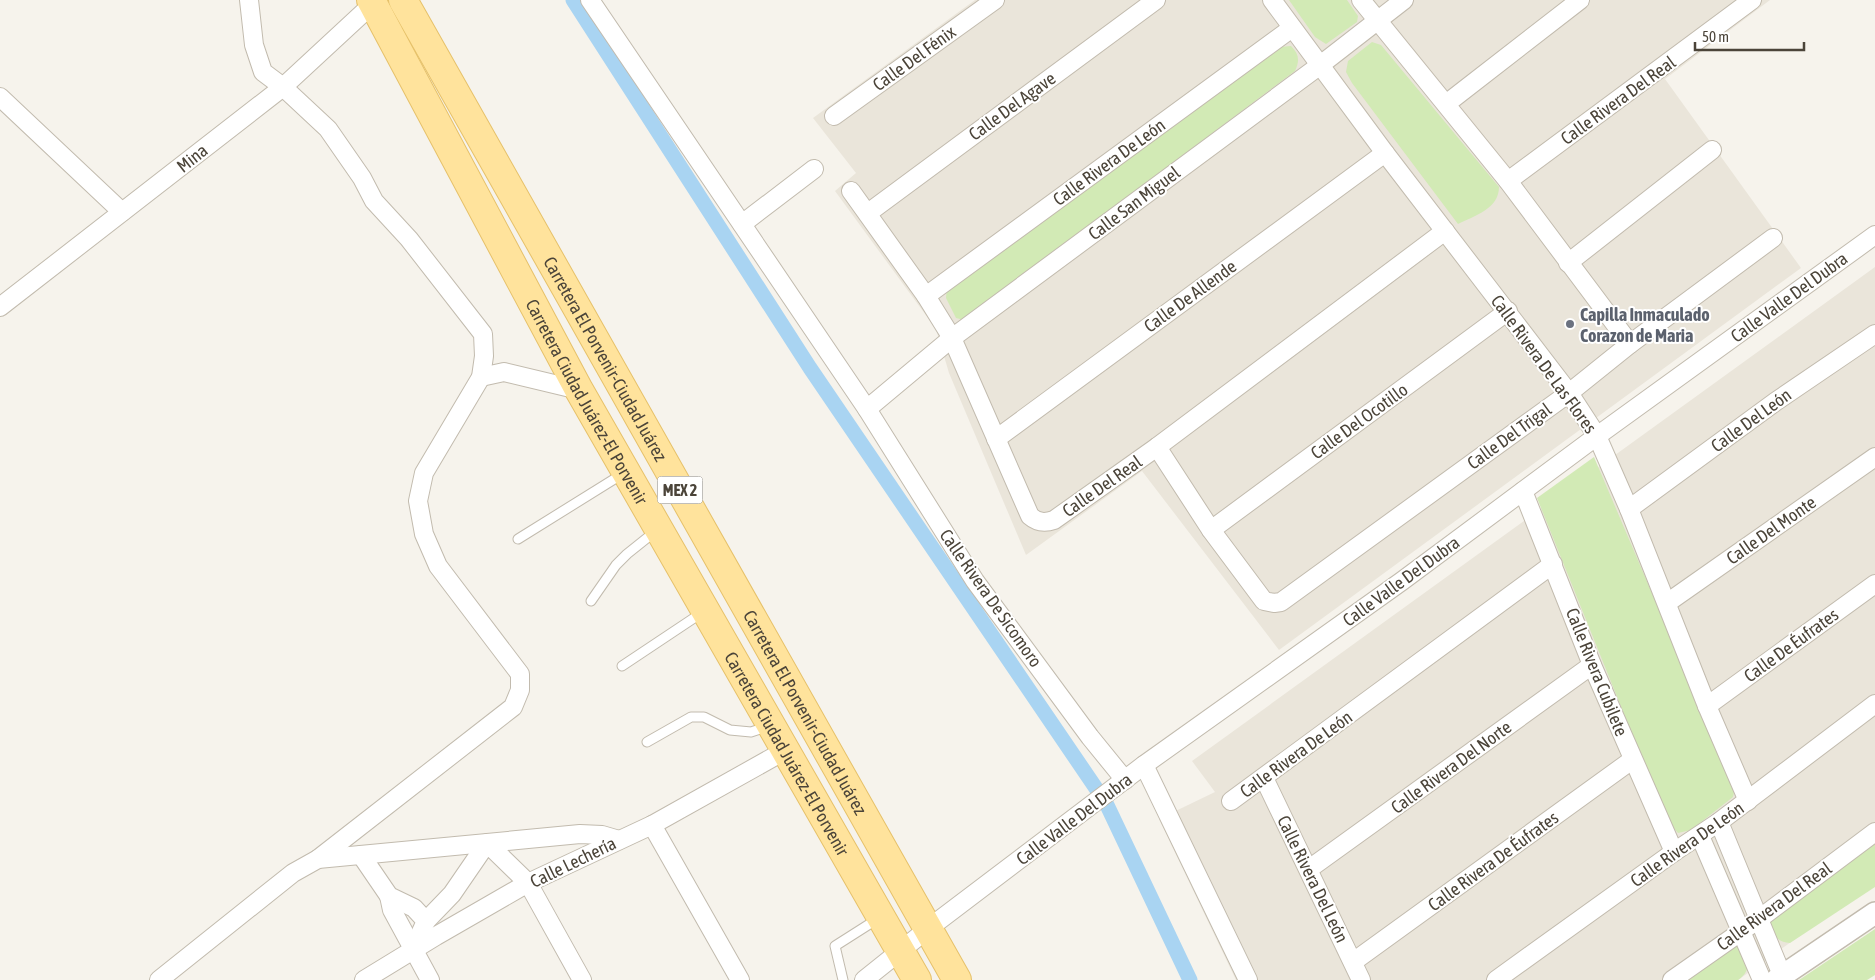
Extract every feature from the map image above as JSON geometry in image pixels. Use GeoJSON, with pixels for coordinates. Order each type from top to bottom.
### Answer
{"type":"FeatureCollection","features":[{"type":"Feature","properties":{"kind":"main road","name":"Carretera El Porvenir-Ciudad Juárez"},"geometry":{"type":"LineString","coordinates":[[403,0],[957,980]]}},
{"type":"Feature","properties":{"kind":"main road","name":"Carretera Ciudad Juárez-El Porvenir"},"geometry":{"type":"LineString","coordinates":[[374,1],[579,390],[917,980]]}},
{"type":"Feature","properties":{"kind":"street"},"geometry":{"type":"LineString","coordinates":[[159,980],[293,873],[318,859],[513,707],[520,690],[520,674],[438,566],[424,534],[418,501],[424,473],[481,377],[484,356],[483,334],[409,239],[374,201],[362,178],[328,129],[264,72],[254,45],[250,0]]}},
{"type":"Feature","properties":{"kind":"street","name":"Calle Rivera De Sicomoro"},"geometry":{"type":"LineString","coordinates":[[590,0],[867,409],[975,581],[1090,737],[1120,784]]}},
{"type":"Feature","properties":{"kind":"street","name":"Calle Del Fénix"},"geometry":{"type":"LineString","coordinates":[[834,116],[994,0]]}},
{"type":"Feature","properties":{"kind":"street","name":"Calle Del Agave"},"geometry":{"type":"LineString","coordinates":[[868,213],[1156,0]]}},
{"type":"Feature","properties":{"kind":"street","name":"Calle Rivera De Las Flores"},"geometry":{"type":"LineString","coordinates":[[1272,0],[1385,153],[1508,311],[1569,393],[1597,436],[1629,509],[1707,706],[1748,801]]}},
{"type":"Feature","properties":{"kind":"street"},"geometry":{"type":"LineString","coordinates":[[1361,0],[1508,181],[1630,344]]}},
{"type":"Feature","properties":{"kind":"street","name":"Calle San Miguel"},"geometry":{"type":"LineString","coordinates":[[867,409],[952,338],[1319,66],[1404,0]]}},
{"type":"Feature","properties":{"kind":"street"},"geometry":{"type":"LineString","coordinates":[[1446,104],[1580,0]]}},
{"type":"Feature","properties":{"kind":"street","name":"Calle Rivera Del Real"},"geometry":{"type":"LineString","coordinates":[[1508,181],[1752,0]]}},
{"type":"Feature","properties":{"kind":"street","name":"Mina"},"geometry":{"type":"LineString","coordinates":[[0,308],[283,87],[374,1]]}},
{"type":"Feature","properties":{"kind":"street","name":"Calle Rivera De León"},"geometry":{"type":"LineString","coordinates":[[926,296],[1292,28]]}},
{"type":"Feature","properties":{"kind":"street"},"geometry":{"type":"LineString","coordinates":[[0,98],[122,212]]}},
{"type":"Feature","properties":{"kind":"street"},"geometry":{"type":"LineString","coordinates":[[1568,263],[1712,150]]}},
{"type":"Feature","properties":{"kind":"street","name":"Calle De Allende"},"geometry":{"type":"LineString","coordinates":[[996,439],[1385,153]]}},
{"type":"Feature","properties":{"kind":"street"},"geometry":{"type":"LineString","coordinates":[[742,224],[814,169]]}},
{"type":"Feature","properties":{"kind":"street","name":"Calle Del Real"},"geometry":{"type":"LineString","coordinates":[[851,190],[926,296],[952,338],[1030,516],[1040,522],[1054,520],[1157,447],[1445,231]]}},
{"type":"Feature","properties":{"kind":"street","name":"Calle Valle Del Dubra"},"geometry":{"type":"LineString","coordinates":[[864,980],[929,928],[1144,765],[1402,582],[1597,436],[1875,235]]}},
{"type":"Feature","properties":{"kind":"street","name":"Calle Del Trigal"},"geometry":{"type":"LineString","coordinates":[[1211,530],[1264,601],[1274,604],[1281,602],[1569,393],[1630,344],[1773,238]]}},
{"type":"Feature","properties":{"kind":"street","name":"Calle Del Ocotillo"},"geometry":{"type":"LineString","coordinates":[[1211,530],[1508,311]]}},
{"type":"Feature","properties":{"kind":"street","name":"Calle Del León"},"geometry":{"type":"LineString","coordinates":[[1629,509],[1775,402],[1875,334]]}},
{"type":"Feature","properties":{"kind":"street"},"geometry":{"type":"LineString","coordinates":[[481,377],[504,372],[579,390]]}},
{"type":"Feature","properties":{"kind":"street"},"geometry":{"type":"LineString","coordinates":[[1157,447],[1211,530]]}},
{"type":"Feature","properties":{"kind":"street","name":"Calle Del Monte"},"geometry":{"type":"LineString","coordinates":[[1667,603],[1875,457]]}},
{"type":"Feature","properties":{"kind":"street","name":"Calle Rivera Cubilete"},"geometry":{"type":"LineString","coordinates":[[1523,491],[1592,665],[1632,760],[1674,852]]}},
{"type":"Feature","properties":{"kind":"street","name":"Calle Rivera De León"},"geometry":{"type":"LineString","coordinates":[[1231,801],[1553,564]]}},
{"type":"Feature","properties":{"kind":"street","name":"Calle De Éufrates"},"geometry":{"type":"LineString","coordinates":[[1707,706],[1875,584]]}},
{"type":"Feature","properties":{"kind":"street","name":"Calle Rivera Del Norte"},"geometry":{"type":"LineString","coordinates":[[1309,869],[1592,665]]}},
{"type":"Feature","properties":{"kind":"street","name":"Calle Rivera De León"},"geometry":{"type":"LineString","coordinates":[[1496,980],[1674,852],[1700,836],[1875,704]]}},
{"type":"Feature","properties":{"kind":"street","name":"Calle Lechería"},"geometry":{"type":"LineString","coordinates":[[364,980],[528,883],[652,825],[786,750]]}},
{"type":"Feature","properties":{"kind":"street","name":"Calle Rivera De Éufrates"},"geometry":{"type":"LineString","coordinates":[[1353,962],[1632,760]]}},
{"type":"Feature","properties":{"kind":"street"},"geometry":{"type":"LineString","coordinates":[[1144,765],[1248,980]]}},
{"type":"Feature","properties":{"kind":"street","name":"Calle Rivera Del León"},"geometry":{"type":"LineString","coordinates":[[1264,778],[1361,980]]}},
{"type":"Feature","properties":{"kind":"street"},"geometry":{"type":"LineString","coordinates":[[1719,822],[1759,919],[1776,979]]}},
{"type":"Feature","properties":{"kind":"street"},"geometry":{"type":"LineString","coordinates":[[652,825],[740,980]]}},
{"type":"Feature","properties":{"kind":"street","name":"Calle Rivera Del Real"},"geometry":{"type":"LineString","coordinates":[[1672,980],[1759,919],[1875,832]]}},
{"type":"Feature","properties":{"kind":"street"},"geometry":{"type":"LineString","coordinates":[[318,859],[580,834],[602,835],[619,840]]}},
{"type":"Feature","properties":{"kind":"street"},"geometry":{"type":"LineString","coordinates":[[1700,836],[1741,930],[1776,979]]}},
{"type":"Feature","properties":{"kind":"street"},"geometry":{"type":"LineString","coordinates":[[487,843],[528,883],[582,980]]}},
{"type":"Feature","properties":{"kind":"street"},"geometry":{"type":"LineString","coordinates":[[413,950],[426,921],[452,894],[487,843]]}},
{"type":"Feature","properties":{"kind":"street"},"geometry":{"type":"LineString","coordinates":[[361,855],[389,896],[392,910],[430,980]]}},
{"type":"Feature","properties":{"kind":"street"},"geometry":{"type":"LineString","coordinates":[[389,896],[414,908],[426,921]]}},
{"type":"Feature","properties":{"kind":"street"},"geometry":{"type":"LineString","coordinates":[[1776,979],[1875,913]]}},
{"type":"Feature","properties":{"kind":"lane"},"geometry":{"type":"LineString","coordinates":[[518,539],[626,472]]}},
{"type":"Feature","properties":{"kind":"lane"},"geometry":{"type":"LineString","coordinates":[[591,601],[622,559],[658,529]]}},
{"type":"Feature","properties":{"kind":"lane"},"geometry":{"type":"LineString","coordinates":[[622,666],[705,611]]}},
{"type":"Feature","properties":{"kind":"lane"},"geometry":{"type":"LineString","coordinates":[[647,742],[691,717],[704,716],[730,730],[751,732],[772,725]]}},
{"type":"Feature","properties":{"kind":"lane"},"geometry":{"type":"LineString","coordinates":[[843,980],[835,946],[881,916]]}},
{"type":"Feature","properties":{"kind":"shaded area"},"geometry":{"type":"Polygon","coordinates":[[[975,0],[1770,0],[1665,79],[1801,268],[1279,650],[1142,471],[1026,555],[949,373],[936,329],[835,191],[856,173],[813,118],[975,0]]]}},
{"type":"Feature","properties":{"kind":"shaded area"},"geometry":{"type":"Polygon","coordinates":[[[1875,267],[1875,886],[1812,927],[1738,980],[1236,980],[1159,819],[1215,792],[1192,761],[1875,267]]]}},
{"type":"Feature","properties":{"kind":"green space"},"geometry":{"type":"Polygon","coordinates":[[[1289,0],[1347,0],[1358,16],[1357,22],[1326,44],[1315,37],[1289,0]]]}},
{"type":"Feature","properties":{"kind":"green space"},"geometry":{"type":"Polygon","coordinates":[[[1372,42],[1381,45],[1499,187],[1495,201],[1485,211],[1458,224],[1352,83],[1346,72],[1348,61],[1372,42]]]}},
{"type":"Feature","properties":{"kind":"green space"},"geometry":{"type":"Polygon","coordinates":[[[1291,46],[1298,57],[1295,71],[964,320],[956,318],[946,298],[947,287],[1280,47],[1291,46]]]}},
{"type":"Feature","properties":{"kind":"green space"},"geometry":{"type":"Polygon","coordinates":[[[1594,457],[1735,788],[1733,797],[1691,830],[1678,833],[1667,821],[1537,498],[1594,457]]]}},
{"type":"Feature","properties":{"kind":"green space"},"geometry":{"type":"Polygon","coordinates":[[[1875,841],[1875,887],[1790,943],[1781,941],[1775,935],[1770,917],[1875,841]]]}},
{"type":"Feature","properties":{"kind":"green space"},"geometry":{"type":"Polygon","coordinates":[[[1875,929],[1875,975],[1867,980],[1799,980],[1875,929]]]}},
{"type":"Feature","properties":{"kind":"green space"},"geometry":{"type":"Polygon","coordinates":[[[1736,945],[1746,958],[1747,963],[1746,972],[1738,980],[1682,980],[1736,945]]]}},
{"type":"Feature","properties":{"kind":"waterway"},"geometry":{"type":"LineString","coordinates":[[573,0],[810,368],[1106,803],[1190,980]]}},
{"type":"Feature","properties":{"kind":"place","name":"Capilla Inmaculado Corazon de Maria"},"geometry":{"type":"Point","coordinates":[1570,324]}}]}
